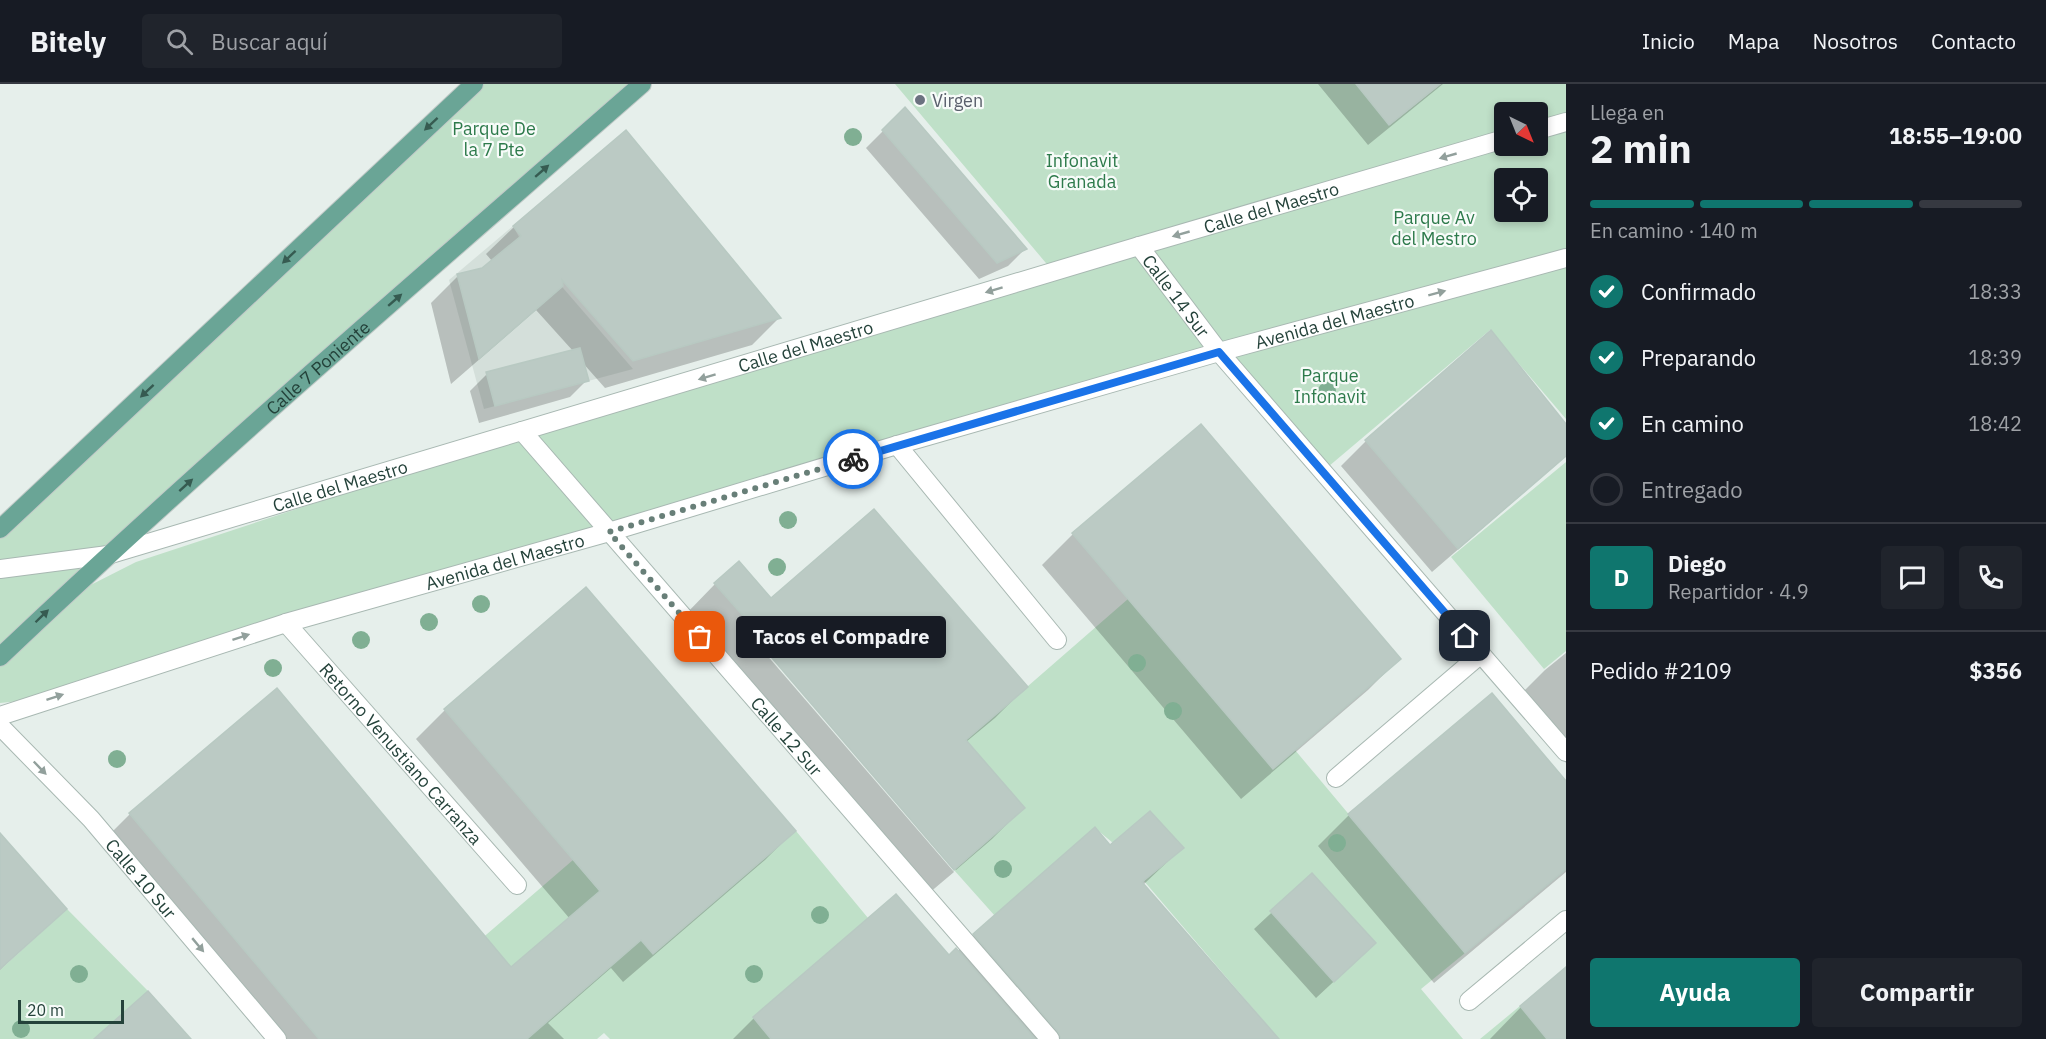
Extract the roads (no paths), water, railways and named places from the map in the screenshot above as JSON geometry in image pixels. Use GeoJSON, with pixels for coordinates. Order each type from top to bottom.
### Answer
{"type":"FeatureCollection","features":[{"type":"Feature","properties":{"kind":"main road"},"geometry":{"type":"LineString","coordinates":[[0,529],[474,84]]}},
{"type":"Feature","properties":{"kind":"main road","name":"Calle 7 Poniente"},"geometry":{"type":"LineString","coordinates":[[0,657],[108,555],[261,417],[642,84]]}},
{"type":"Feature","properties":{"kind":"street"},"geometry":{"type":"LineString","coordinates":[[1548,127],[1566,122]]}},
{"type":"Feature","properties":{"kind":"street","name":"Calle del Maestro"},"geometry":{"type":"LineString","coordinates":[[0,569],[108,555],[1494,142]]}},
{"type":"Feature","properties":{"kind":"street","name":"Calle 14 Sur"},"geometry":{"type":"LineString","coordinates":[[1139,246],[1219,352],[1566,752]]}},
{"type":"Feature","properties":{"kind":"street","name":"Avenida del Maestro"},"geometry":{"type":"LineString","coordinates":[[0,716],[286,623],[609,532],[1219,352],[1566,258]]}},
{"type":"Feature","properties":{"kind":"street","name":"Calle 12 Sur"},"geometry":{"type":"LineString","coordinates":[[522,431],[1050,1039]]}},
{"type":"Feature","properties":{"kind":"street"},"geometry":{"type":"LineString","coordinates":[[897,446],[1057,640]]}},
{"type":"Feature","properties":{"kind":"street","name":"Retorno Venustiano Carranza"},"geometry":{"type":"LineString","coordinates":[[286,623],[517,885]]}},
{"type":"Feature","properties":{"kind":"street"},"geometry":{"type":"LineString","coordinates":[[1336,778],[1481,654]]}},
{"type":"Feature","properties":{"kind":"street","name":"Calle 10 Sur"},"geometry":{"type":"LineString","coordinates":[[0,726],[91,819],[277,1039]]}},
{"type":"Feature","properties":{"kind":"street"},"geometry":{"type":"LineString","coordinates":[[1469,1001],[1566,920]]}},
{"type":"Feature","properties":{"kind":"place","name":"Virgen"},"geometry":{"type":"Point","coordinates":[920,100]}},
{"type":"Feature","properties":{"kind":"place","name":"Tacos el Compadre"},"geometry":{"type":"Point","coordinates":[700,637]}},
{"type":"Feature","properties":{"kind":"park label","name":"Parque De la 7 Pte"},"geometry":{"type":"Point","coordinates":[494,138]}},
{"type":"Feature","properties":{"kind":"park label","name":"Infonavit Granada"},"geometry":{"type":"Point","coordinates":[1082,170]}},
{"type":"Feature","properties":{"kind":"park label","name":"Parque Av del Mestro"},"geometry":{"type":"Point","coordinates":[1434,227]}},
{"type":"Feature","properties":{"kind":"park label","name":"Parque Infonavit"},"geometry":{"type":"Point","coordinates":[1330,385]}}]}
